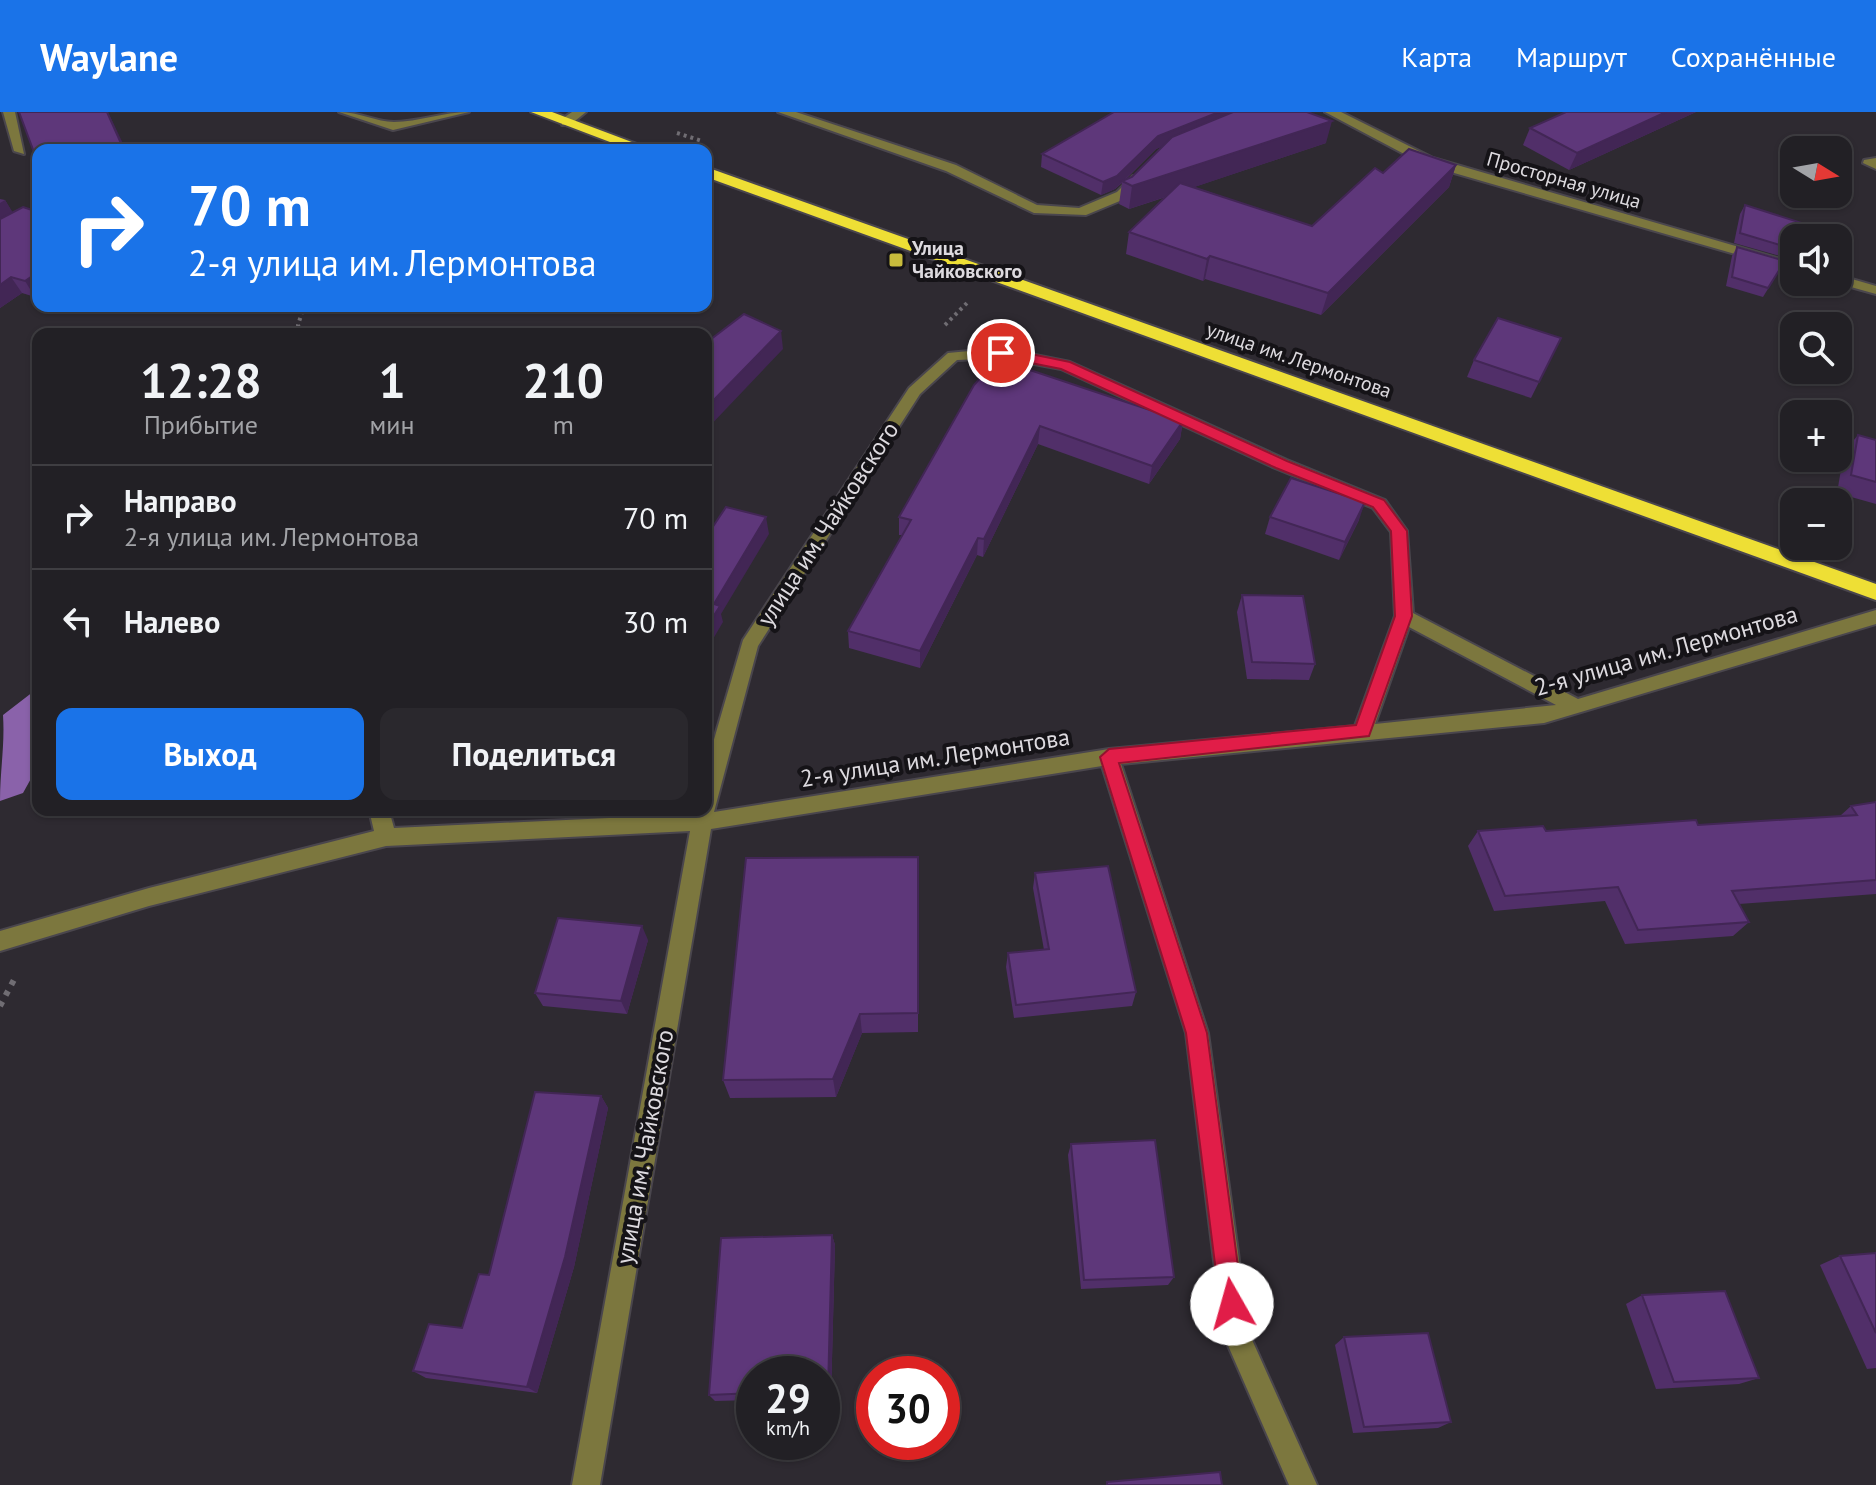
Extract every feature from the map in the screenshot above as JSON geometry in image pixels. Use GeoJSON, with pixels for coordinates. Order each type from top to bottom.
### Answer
{"type":"FeatureCollection","features":[{"type":"Feature","properties":{"kind":"highway"},"geometry":{"type":"LineString","coordinates":[[538,112],[628,144]]}},
{"type":"Feature","properties":{"kind":"highway","name":"улица им. Лермонтова"},"geometry":{"type":"LineString","coordinates":[[712,174],[1876,592]]}},
{"type":"Feature","properties":{"kind":"street"},"geometry":{"type":"LineString","coordinates":[[9,112],[20,151]]}},
{"type":"Feature","properties":{"kind":"street"},"geometry":{"type":"LineString","coordinates":[[345,112],[393,126],[463,112]]}},
{"type":"Feature","properties":{"kind":"street"},"geometry":{"type":"LineString","coordinates":[[566,122],[580,112]]}},
{"type":"Feature","properties":{"kind":"street"},"geometry":{"type":"LineString","coordinates":[[784,112],[951,168],[1034,209],[1081,212],[1122,195],[1152,165]]}},
{"type":"Feature","properties":{"kind":"street","name":"Просторная улица"},"geometry":{"type":"LineString","coordinates":[[1331,112],[1428,161],[1780,263]]}},
{"type":"Feature","properties":{"kind":"street"},"geometry":{"type":"LineString","coordinates":[[0,234],[32,214]]}},
{"type":"Feature","properties":{"kind":"street"},"geometry":{"type":"LineString","coordinates":[[1852,283],[1876,290]]}},
{"type":"Feature","properties":{"kind":"street","name":"улица им. Чайковского"},"geometry":{"type":"LineString","coordinates":[[712,781],[749,645],[914,391],[953,356],[1001,353],[1065,365],[1281,464],[1379,504],[1399,531],[1404,616]]}},
{"type":"Feature","properties":{"kind":"street"},"geometry":{"type":"LineString","coordinates":[[1363,731],[1404,616],[1575,706]]}},
{"type":"Feature","properties":{"kind":"street","name":"2-я улица им. Лермонтова"},"geometry":{"type":"LineString","coordinates":[[712,810],[1109,757],[1544,716],[1876,617]]}},
{"type":"Feature","properties":{"kind":"street"},"geometry":{"type":"LineString","coordinates":[[1109,757],[1197,1033],[1236,1334],[1303,1485]]}},
{"type":"Feature","properties":{"kind":"street"},"geometry":{"type":"LineString","coordinates":[[381,816],[386,837]]}},
{"type":"Feature","properties":{"kind":"street","name":"2-я улица им. Лермонтова"},"geometry":{"type":"LineString","coordinates":[[0,941],[149,897],[386,837],[643,816]]}},
{"type":"Feature","properties":{"kind":"street","name":"улица им. Чайковского"},"geometry":{"type":"LineString","coordinates":[[586,1485],[703,816]]}},
{"type":"Feature","properties":{"kind":"path"},"geometry":{"type":"LineString","coordinates":[[945,325],[971,298]]}},
{"type":"Feature","properties":{"kind":"shaded area"},"geometry":{"type":"Polygon","coordinates":[[[32,693],[32,777],[23,793],[0,801],[3,737],[3,715],[32,693]]]}},
{"type":"Feature","properties":{"kind":"building"},"geometry":{"type":"Polygon","coordinates":[[[19,112],[107,112],[121,144],[32,144],[32,147],[19,112]]]}},
{"type":"Feature","properties":{"kind":"building"},"geometry":{"type":"Polygon","coordinates":[[[1114,112],[1219,112],[1158,136],[1117,176],[1103,182],[1042,154],[1114,112]]]}},
{"type":"Feature","properties":{"kind":"building"},"geometry":{"type":"Polygon","coordinates":[[[1233,112],[1307,112],[1332,121],[1132,186],[1122,181],[1132,177],[1172,137],[1233,112]]]}},
{"type":"Feature","properties":{"kind":"building"},"geometry":{"type":"Polygon","coordinates":[[[1566,112],[1666,112],[1577,153],[1530,128],[1566,112]]]}},
{"type":"Feature","properties":{"kind":"building"},"geometry":{"type":"Polygon","coordinates":[[[1409,149],[1456,165],[1328,293],[1210,256],[1207,259],[1129,232],[1180,183],[1312,226],[1375,168],[1383,173],[1409,149]]]}},
{"type":"Feature","properties":{"kind":"building"},"geometry":{"type":"Polygon","coordinates":[[[1745,205],[1805,224],[1780,224],[1780,245],[1740,233],[1745,205]]]}},
{"type":"Feature","properties":{"kind":"building"},"geometry":{"type":"Polygon","coordinates":[[[23,207],[32,210],[32,276],[25,281],[11,277],[0,285],[0,219],[23,207]]]}},
{"type":"Feature","properties":{"kind":"building"},"geometry":{"type":"Polygon","coordinates":[[[1737,247],[1780,260],[1780,269],[1768,288],[1732,277],[1737,247]]]}},
{"type":"Feature","properties":{"kind":"building"},"geometry":{"type":"Polygon","coordinates":[[[744,314],[781,331],[712,402],[712,338],[744,314]]]}},
{"type":"Feature","properties":{"kind":"building"},"geometry":{"type":"Polygon","coordinates":[[[1498,318],[1561,338],[1539,382],[1474,360],[1498,318]]]}},
{"type":"Feature","properties":{"kind":"building"},"geometry":{"type":"Polygon","coordinates":[[[997,359],[1183,421],[1152,466],[1040,426],[984,539],[978,538],[920,651],[848,631],[911,520],[899,517],[974,385],[997,359]]]}},
{"type":"Feature","properties":{"kind":"building"},"geometry":{"type":"Polygon","coordinates":[[[1858,435],[1876,440],[1876,482],[1851,475],[1858,435]]]}},
{"type":"Feature","properties":{"kind":"building"},"geometry":{"type":"Polygon","coordinates":[[[1291,478],[1365,502],[1345,542],[1270,517],[1291,478]]]}},
{"type":"Feature","properties":{"kind":"building"},"geometry":{"type":"Polygon","coordinates":[[[726,507],[766,517],[714,604],[720,606],[712,619],[712,528],[726,507]]]}},
{"type":"Feature","properties":{"kind":"building"},"geometry":{"type":"Polygon","coordinates":[[[1242,595],[1303,596],[1315,664],[1252,662],[1242,595]]]}},
{"type":"Feature","properties":{"kind":"building"},"geometry":{"type":"Polygon","coordinates":[[[1876,802],[1876,880],[1732,891],[1749,922],[1638,930],[1618,887],[1505,896],[1478,831],[1543,826],[1546,831],[1696,820],[1698,825],[1857,815],[1851,806],[1876,802]]]}},
{"type":"Feature","properties":{"kind":"building"},"geometry":{"type":"Polygon","coordinates":[[[918,857],[918,1013],[860,1014],[833,1079],[723,1080],[746,858],[918,857]]]}},
{"type":"Feature","properties":{"kind":"building"},"geometry":{"type":"Polygon","coordinates":[[[1108,866],[1136,992],[1016,1005],[1008,953],[1049,949],[1035,873],[1108,866]]]}},
{"type":"Feature","properties":{"kind":"building"},"geometry":{"type":"Polygon","coordinates":[[[558,918],[642,926],[621,1001],[535,993],[558,918]]]}},
{"type":"Feature","properties":{"kind":"building"},"geometry":{"type":"Polygon","coordinates":[[[535,1092],[601,1096],[565,1257],[527,1387],[413,1371],[429,1324],[462,1328],[479,1274],[489,1275],[535,1092]]]}},
{"type":"Feature","properties":{"kind":"building"},"geometry":{"type":"Polygon","coordinates":[[[1155,1140],[1174,1277],[1084,1280],[1071,1144],[1155,1140]]]}},
{"type":"Feature","properties":{"kind":"building"},"geometry":{"type":"Polygon","coordinates":[[[832,1235],[829,1356],[736,1356],[736,1394],[709,1395],[721,1238],[832,1235]]]}},
{"type":"Feature","properties":{"kind":"building"},"geometry":{"type":"Polygon","coordinates":[[[1876,1253],[1876,1333],[1840,1256],[1876,1253]]]}},
{"type":"Feature","properties":{"kind":"building"},"geometry":{"type":"Polygon","coordinates":[[[1725,1291],[1759,1378],[1674,1382],[1642,1295],[1725,1291]]]}},
{"type":"Feature","properties":{"kind":"building"},"geometry":{"type":"Polygon","coordinates":[[[1428,1333],[1451,1422],[1364,1427],[1344,1337],[1428,1333]]]}},
{"type":"Feature","properties":{"kind":"building"},"geometry":{"type":"Polygon","coordinates":[[[1220,1472],[1222,1485],[1107,1485],[1107,1482],[1220,1472]]]}},
{"type":"Feature","properties":{"kind":"place","name":"Улица Чайковского"},"geometry":{"type":"Point","coordinates":[896,260]}},
{"type":"Feature","properties":{"kind":"route"},"geometry":{"type":"LineString","coordinates":[[1001,353],[1065,365],[1281,464],[1379,504],[1399,531],[1404,616],[1363,731],[1109,757],[1197,1033],[1232,1304]]}}]}
